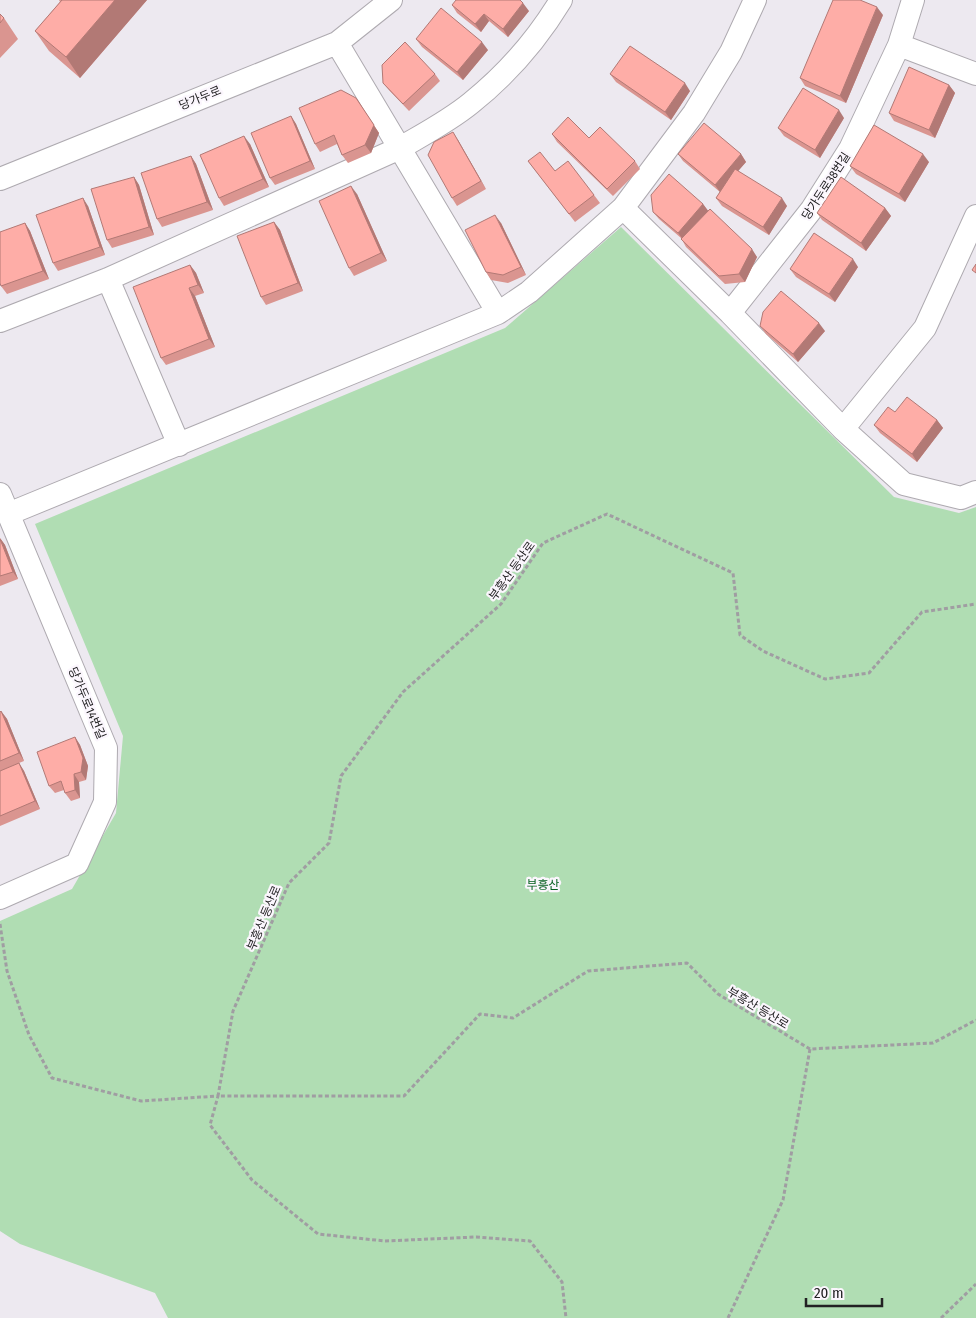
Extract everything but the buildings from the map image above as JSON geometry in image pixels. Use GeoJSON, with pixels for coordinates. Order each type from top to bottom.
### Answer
{"type":"FeatureCollection","features":[{"type":"Feature","properties":{"kind":"street","name":"당가두로"},"geometry":{"type":"LineString","coordinates":[[0,179],[337,43],[391,0]]}},
{"type":"Feature","properties":{"kind":"street"},"geometry":{"type":"LineString","coordinates":[[0,321],[108,279],[400,148],[437,127],[471,103],[514,62],[549,20],[561,0]]}},
{"type":"Feature","properties":{"kind":"street"},"geometry":{"type":"LineString","coordinates":[[4,504],[179,445],[498,313],[529,292],[622,208],[694,113],[731,52],[755,0]]}},
{"type":"Feature","properties":{"kind":"street","name":"당가두로38번길"},"geometry":{"type":"LineString","coordinates":[[730,313],[812,209],[850,149],[899,45],[913,0]]}},
{"type":"Feature","properties":{"kind":"street"},"geometry":{"type":"LineString","coordinates":[[337,43],[498,313]]}},
{"type":"Feature","properties":{"kind":"street"},"geometry":{"type":"LineString","coordinates":[[899,45],[976,74]]}},
{"type":"Feature","properties":{"kind":"street"},"geometry":{"type":"LineString","coordinates":[[622,208],[730,313],[843,429],[904,484],[961,498],[976,492]]}},
{"type":"Feature","properties":{"kind":"street"},"geometry":{"type":"LineString","coordinates":[[843,429],[926,328],[976,216]]}},
{"type":"Feature","properties":{"kind":"street"},"geometry":{"type":"LineString","coordinates":[[108,279],[179,445]]}},
{"type":"Feature","properties":{"kind":"street","name":"당가두로14번길"},"geometry":{"type":"LineString","coordinates":[[0,898],[78,864],[105,802],[106,748],[4,504]]}},
{"type":"Feature","properties":{"kind":"path","name":"부흥산 등산로"},"geometry":{"type":"LineString","coordinates":[[566,1318],[562,1282],[530,1241],[476,1237],[385,1241],[318,1234],[252,1180],[210,1125],[218,1096],[233,1011],[289,883],[329,843],[341,776],[403,692],[501,604],[543,543],[608,514],[733,573],[740,635],[763,651],[825,679],[869,673],[922,612],[976,604]]}},
{"type":"Feature","properties":{"kind":"path","name":"부흥산 등산로"},"geometry":{"type":"LineString","coordinates":[[0,924],[7,971],[29,1036],[52,1078],[141,1101],[218,1096],[404,1096],[480,1014],[512,1018],[588,971],[687,963],[718,994],[810,1049]]}},
{"type":"Feature","properties":{"kind":"path"},"geometry":{"type":"LineString","coordinates":[[728,1318],[783,1200],[810,1049],[933,1043],[976,1020]]}},
{"type":"Feature","properties":{"kind":"path"},"geometry":{"type":"LineString","coordinates":[[941,1318],[976,1284]]}},
{"type":"Feature","properties":{"kind":"green space","name":"부흥산"},"geometry":{"type":"Polygon","coordinates":[[[621,227],[894,497],[959,513],[976,507],[976,1318],[168,1318],[155,1293],[20,1244],[0,1231],[0,921],[72,889],[116,813],[123,736],[35,524],[505,328],[621,227]]]}}]}
